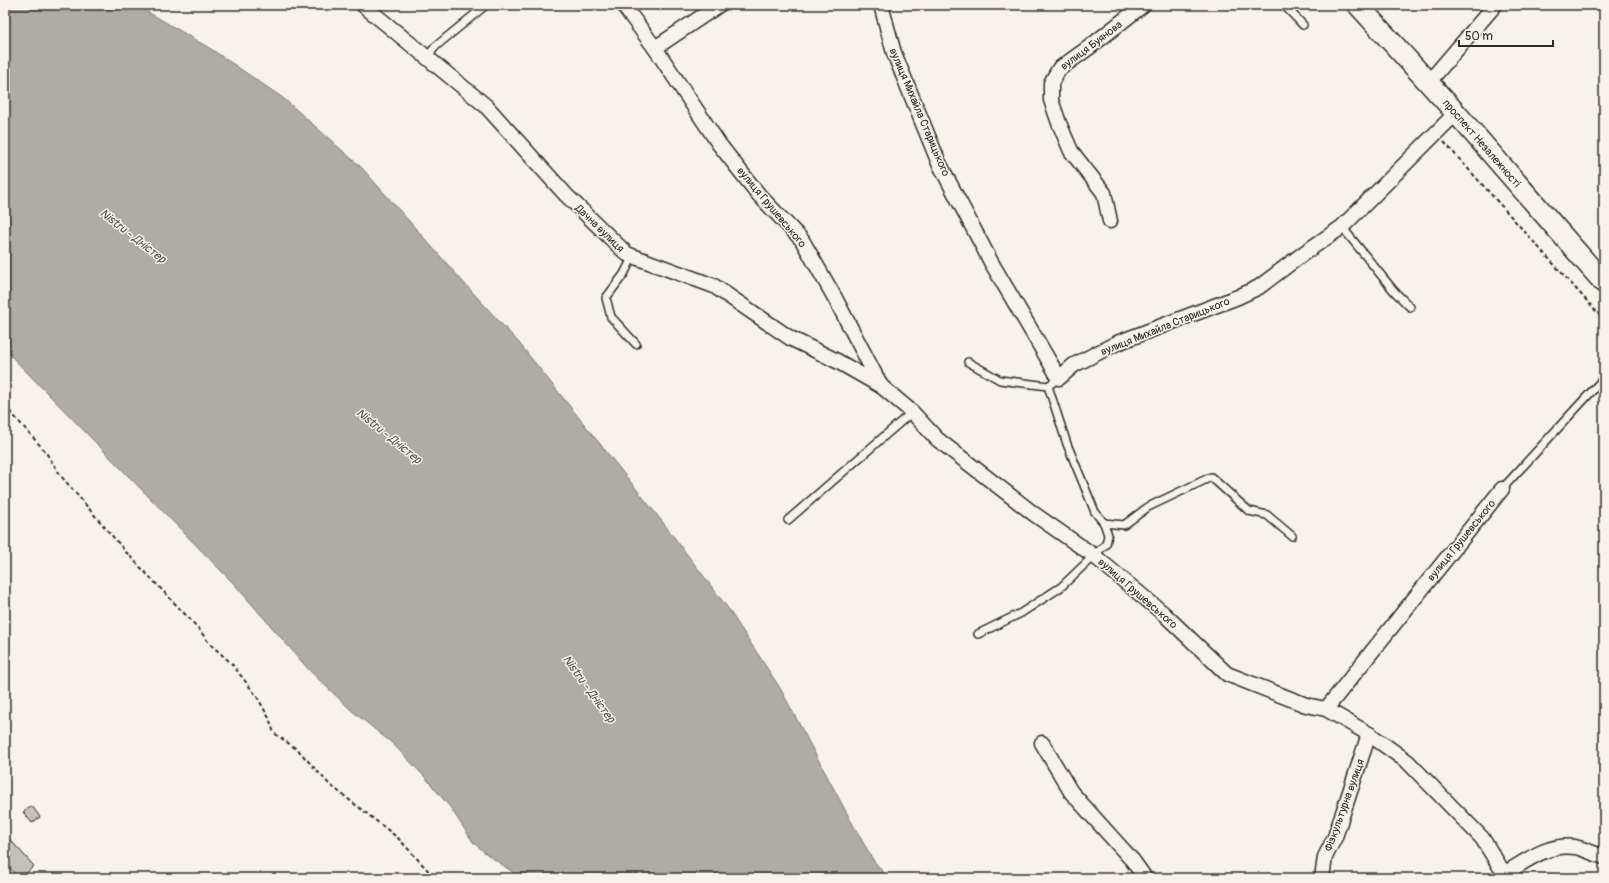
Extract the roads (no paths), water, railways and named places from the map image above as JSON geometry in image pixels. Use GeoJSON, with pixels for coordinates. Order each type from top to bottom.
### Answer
{"type":"FeatureCollection","features":[{"type":"Feature","properties":{"kind":"main road","name":"проспект Незалежності"},"geometry":{"type":"LineString","coordinates":[[1358,5],[1456,113],[1604,283]]}},
{"type":"Feature","properties":{"kind":"street","name":"Дачна вулиця"},"geometry":{"type":"LineString","coordinates":[[363,5],[486,106],[566,195],[627,254],[714,286],[790,338],[837,361],[881,386]]}},
{"type":"Feature","properties":{"kind":"street","name":"вулиця Грушевського"},"geometry":{"type":"LineString","coordinates":[[623,5],[655,48],[719,144],[758,195],[802,240],[835,298],[881,386],[912,412],[937,439],[1034,514],[1093,555],[1164,614],[1227,674],[1306,705],[1326,709],[1369,734],[1408,762],[1482,838],[1506,876]]}},
{"type":"Feature","properties":{"kind":"street"},"geometry":{"type":"LineString","coordinates":[[655,48],[719,5]]}},
{"type":"Feature","properties":{"kind":"street","name":"вулиця Михайла Старицького"},"geometry":{"type":"LineString","coordinates":[[881,5],[894,53],[939,163],[1053,382],[1074,365],[1117,343],[1238,297],[1259,287],[1342,227],[1456,113]]}},
{"type":"Feature","properties":{"kind":"street","name":"вулиця Буянова"},"geometry":{"type":"LineString","coordinates":[[1110,221],[1104,193],[1071,151],[1059,124],[1051,100],[1050,83],[1059,69],[1144,5]]}},
{"type":"Feature","properties":{"kind":"street"},"geometry":{"type":"LineString","coordinates":[[1428,83],[1495,5]]}},
{"type":"Feature","properties":{"kind":"street","name":"вулиця Грушевського"},"geometry":{"type":"LineString","coordinates":[[1326,709],[1502,489]]}},
{"type":"Feature","properties":{"kind":"street","name":"Фізкультурна вулиця"},"geometry":{"type":"LineString","coordinates":[[1322,878],[1325,857],[1335,837],[1369,734]]}},
{"type":"Feature","properties":{"kind":"street"},"geometry":{"type":"LineString","coordinates":[[1042,743],[1071,792],[1133,861],[1145,878]]}},
{"type":"Feature","properties":{"kind":"street"},"geometry":{"type":"LineString","coordinates":[[1506,876],[1543,851],[1557,846],[1575,847],[1604,857]]}},
{"type":"Feature","properties":{"kind":"lane"},"geometry":{"type":"LineString","coordinates":[[427,58],[436,46],[486,5]]}},
{"type":"Feature","properties":{"kind":"lane"},"geometry":{"type":"LineString","coordinates":[[1284,5],[1303,25]]}},
{"type":"Feature","properties":{"kind":"lane"},"geometry":{"type":"LineString","coordinates":[[1342,227],[1394,291],[1410,307]]}},
{"type":"Feature","properties":{"kind":"lane"},"geometry":{"type":"LineString","coordinates":[[633,256],[624,274],[606,298],[611,317],[636,344]]}},
{"type":"Feature","properties":{"kind":"lane"},"geometry":{"type":"LineString","coordinates":[[968,362],[1000,380],[1053,382]]}},
{"type":"Feature","properties":{"kind":"lane","name":"вулиця Грушевського"},"geometry":{"type":"LineString","coordinates":[[1502,489],[1604,378]]}},
{"type":"Feature","properties":{"kind":"lane","name":"вулиця Грушевського"},"geometry":{"type":"LineString","coordinates":[[1053,382],[1067,444],[1096,512],[1104,523],[1108,535],[1106,544],[1093,555]]}},
{"type":"Feature","properties":{"kind":"lane"},"geometry":{"type":"LineString","coordinates":[[788,520],[912,412]]}},
{"type":"Feature","properties":{"kind":"lane"},"geometry":{"type":"LineString","coordinates":[[1104,523],[1124,525],[1148,507],[1212,477],[1249,511],[1267,515],[1292,536]]}},
{"type":"Feature","properties":{"kind":"lane"},"geometry":{"type":"LineString","coordinates":[[978,634],[1021,613],[1061,587],[1093,555]]}},
{"type":"Feature","properties":{"kind":"water","name":"Nistru - Дністер"},"geometry":{"type":"Polygon","coordinates":[[[5,5],[136,5],[211,49],[283,98],[361,167],[519,343],[661,520],[727,607],[780,688],[873,860],[888,878],[521,878],[484,852],[473,842],[450,807],[424,776],[393,744],[351,710],[310,671],[235,585],[5,350],[5,5]]]}}]}
